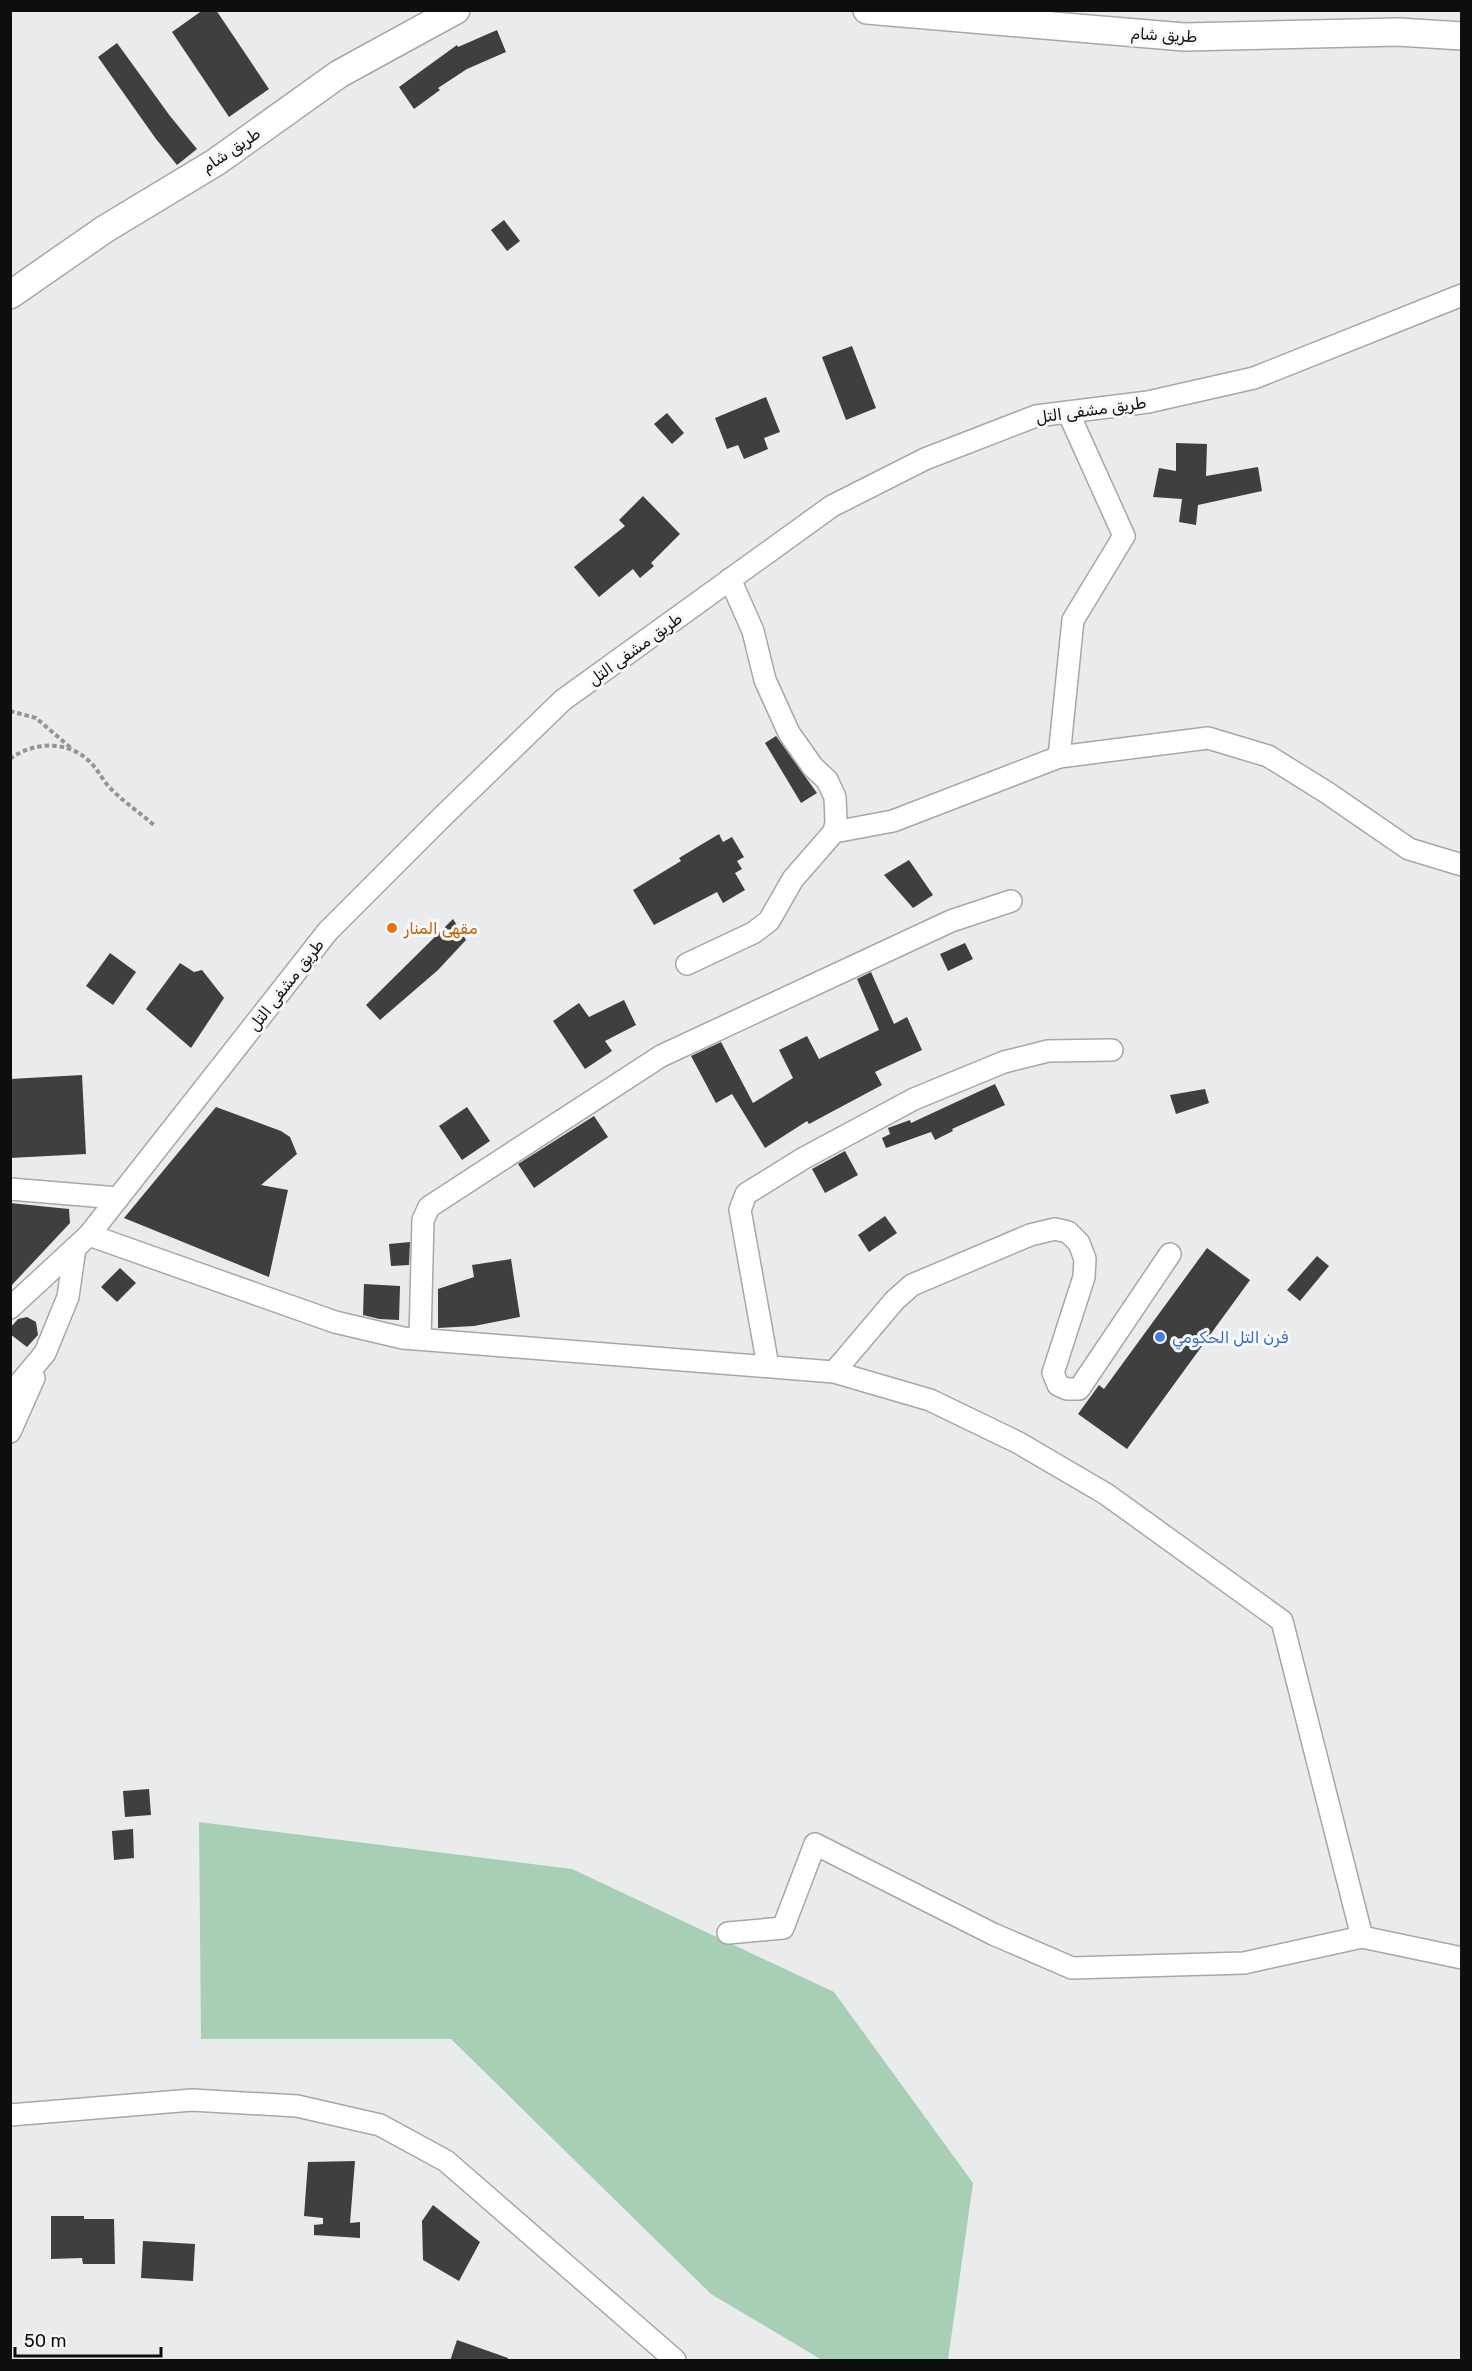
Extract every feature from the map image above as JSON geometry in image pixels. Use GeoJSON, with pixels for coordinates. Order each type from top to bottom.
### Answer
{"type":"FeatureCollection","features":[{"type":"Feature","properties":{"kind":"main road","name":"طريق شام"},"geometry":{"type":"LineString","coordinates":[[10,295],[105,229],[216,162],[339,74],[456,10]]}},
{"type":"Feature","properties":{"kind":"main road","name":"طريق شام"},"geometry":{"type":"LineString","coordinates":[[867,10],[1096,20],[1184,37],[1398,32],[1461,36]]}},
{"type":"Feature","properties":{"kind":"street","name":"طريق مشفى التل"},"geometry":{"type":"LineString","coordinates":[[10,1308],[82,1241],[328,931],[440,819],[564,700],[832,506],[925,459],[1036,416],[1148,402],[1254,378],[1461,295]]}},
{"type":"Feature","properties":{"kind":"street"},"geometry":{"type":"LineString","coordinates":[[1059,757],[1073,620],[1124,536],[1068,412]]}},
{"type":"Feature","properties":{"kind":"street"},"geometry":{"type":"LineString","coordinates":[[687,964],[753,933],[769,921],[793,879],[834,832],[836,822],[835,797],[827,780],[813,767],[789,733],[765,680],[753,631],[730,579]]}},
{"type":"Feature","properties":{"kind":"street"},"geometry":{"type":"LineString","coordinates":[[834,832],[893,821],[1059,757],[1208,738],[1268,756],[1326,792],[1409,849],[1461,865]]}},
{"type":"Feature","properties":{"kind":"street"},"geometry":{"type":"LineString","coordinates":[[420,1340],[423,1221],[429,1207],[661,1056],[951,921],[1011,900]]}},
{"type":"Feature","properties":{"kind":"street"},"geometry":{"type":"LineString","coordinates":[[768,1366],[741,1210],[746,1194],[804,1158],[914,1099],[1004,1062],[1048,1051],[1112,1050]]}},
{"type":"Feature","properties":{"kind":"street"},"geometry":{"type":"LineString","coordinates":[[10,1189],[118,1198]]}},
{"type":"Feature","properties":{"kind":"street"},"geometry":{"type":"LineString","coordinates":[[834,1372],[895,1300],[912,1285],[1030,1235],[1055,1229],[1068,1232],[1079,1243],[1085,1259],[1084,1277],[1053,1373],[1058,1385],[1067,1389],[1079,1389],[1170,1254]]}},
{"type":"Feature","properties":{"kind":"street"},"geometry":{"type":"LineString","coordinates":[[10,1432],[68,1297],[82,1241],[335,1322],[403,1338],[834,1372],[930,1400],[1019,1443],[1106,1494],[1282,1621],[1362,1937]]}},
{"type":"Feature","properties":{"kind":"street"},"geometry":{"type":"LineString","coordinates":[[10,1395],[45,1353]]}},
{"type":"Feature","properties":{"kind":"street"},"geometry":{"type":"LineString","coordinates":[[728,1933],[783,1928],[815,1844],[993,1934],[1072,1968],[1244,1963],[1362,1937],[1461,1958]]}},
{"type":"Feature","properties":{"kind":"street"},"geometry":{"type":"LineString","coordinates":[[10,2115],[192,2100],[297,2106],[380,2126],[446,2160],[675,2361]]}},
{"type":"Feature","properties":{"kind":"path"},"geometry":{"type":"LineString","coordinates":[[10,711],[36,718],[90,762],[111,789],[154,825]]}},
{"type":"Feature","properties":{"kind":"path"},"geometry":{"type":"LineString","coordinates":[[10,759],[22,751],[45,745],[71,748]]}},
{"type":"Feature","properties":{"kind":"green space"},"geometry":{"type":"Polygon","coordinates":[[[199,1822],[572,1869],[834,1992],[973,2183],[948,2360],[822,2360],[711,2294],[451,2039],[201,2039],[199,1822]]]}},
{"type":"Feature","properties":{"kind":"building"},"geometry":{"type":"Polygon","coordinates":[[[203,10],[216,10],[269,89],[229,117],[172,32],[203,10]]]}},
{"type":"Feature","properties":{"kind":"building"},"geometry":{"type":"Polygon","coordinates":[[[497,30],[506,52],[467,69],[438,88],[440,90],[414,109],[399,87],[457,45],[458,47],[497,30]]]}},
{"type":"Feature","properties":{"kind":"building"},"geometry":{"type":"Polygon","coordinates":[[[117,43],[197,149],[177,165],[98,57],[117,43]]]}},
{"type":"Feature","properties":{"kind":"building"},"geometry":{"type":"Polygon","coordinates":[[[504,220],[520,241],[507,251],[491,230],[504,220]]]}},
{"type":"Feature","properties":{"kind":"building"},"geometry":{"type":"Polygon","coordinates":[[[852,346],[876,408],[846,420],[822,357],[852,346]]]}},
{"type":"Feature","properties":{"kind":"building"},"geometry":{"type":"Polygon","coordinates":[[[766,397],[780,432],[764,438],[768,449],[744,459],[738,445],[727,449],[715,418],[766,397]]]}},
{"type":"Feature","properties":{"kind":"building"},"geometry":{"type":"Polygon","coordinates":[[[667,413],[684,433],[672,444],[654,424],[667,413]]]}},
{"type":"Feature","properties":{"kind":"building"},"geometry":{"type":"Polygon","coordinates":[[[1176,443],[1207,444],[1206,476],[1258,467],[1262,491],[1198,505],[1196,525],[1179,522],[1182,499],[1153,497],[1159,468],[1176,471],[1176,443]]]}},
{"type":"Feature","properties":{"kind":"building"},"geometry":{"type":"Polygon","coordinates":[[[643,496],[680,534],[651,563],[654,566],[640,578],[633,569],[599,597],[574,567],[625,526],[619,520],[643,496]]]}},
{"type":"Feature","properties":{"kind":"building"},"geometry":{"type":"Polygon","coordinates":[[[776,736],[817,793],[801,803],[765,743],[776,736]]]}},
{"type":"Feature","properties":{"kind":"building"},"geometry":{"type":"Polygon","coordinates":[[[719,834],[723,842],[732,837],[744,857],[737,861],[742,869],[735,873],[745,890],[723,903],[717,892],[654,925],[633,890],[681,861],[679,858],[719,834]]]}},
{"type":"Feature","properties":{"kind":"building"},"geometry":{"type":"Polygon","coordinates":[[[909,860],[933,895],[913,908],[884,875],[909,860]]]}},
{"type":"Feature","properties":{"kind":"building"},"geometry":{"type":"Polygon","coordinates":[[[453,919],[466,940],[438,970],[380,1020],[366,1005],[453,919]]]}},
{"type":"Feature","properties":{"kind":"building"},"geometry":{"type":"Polygon","coordinates":[[[965,943],[973,959],[948,971],[940,954],[965,943]]]}},
{"type":"Feature","properties":{"kind":"building"},"geometry":{"type":"Polygon","coordinates":[[[110,953],[136,972],[113,1005],[86,986],[110,953]]]}},
{"type":"Feature","properties":{"kind":"building"},"geometry":{"type":"Polygon","coordinates":[[[180,963],[194,972],[202,970],[224,998],[191,1048],[146,1009],[180,963]]]}},
{"type":"Feature","properties":{"kind":"building"},"geometry":{"type":"Polygon","coordinates":[[[871,972],[894,1024],[907,1017],[922,1050],[875,1072],[882,1085],[809,1124],[807,1121],[765,1148],[732,1094],[716,1103],[691,1056],[721,1042],[753,1103],[793,1078],[779,1050],[807,1036],[819,1059],[879,1030],[857,979],[871,972]]]}},
{"type":"Feature","properties":{"kind":"building"},"geometry":{"type":"Polygon","coordinates":[[[624,1000],[636,1025],[605,1041],[612,1051],[585,1069],[553,1021],[579,1003],[589,1017],[624,1000]]]}},
{"type":"Feature","properties":{"kind":"building"},"geometry":{"type":"Polygon","coordinates":[[[82,1075],[86,1154],[10,1158],[10,1079],[82,1075]]]}},
{"type":"Feature","properties":{"kind":"building"},"geometry":{"type":"Polygon","coordinates":[[[995,1084],[1005,1105],[952,1129],[953,1131],[935,1140],[931,1132],[886,1148],[882,1138],[890,1134],[888,1128],[910,1120],[911,1123],[995,1084]]]}},
{"type":"Feature","properties":{"kind":"building"},"geometry":{"type":"Polygon","coordinates":[[[1205,1089],[1209,1103],[1176,1114],[1170,1095],[1205,1089]]]}},
{"type":"Feature","properties":{"kind":"building"},"geometry":{"type":"Polygon","coordinates":[[[216,1107],[281,1131],[290,1137],[297,1154],[261,1185],[288,1190],[269,1277],[124,1218],[216,1107]]]}},
{"type":"Feature","properties":{"kind":"building"},"geometry":{"type":"Polygon","coordinates":[[[467,1107],[490,1141],[462,1160],[439,1126],[467,1107]]]}},
{"type":"Feature","properties":{"kind":"building"},"geometry":{"type":"Polygon","coordinates":[[[594,1116],[608,1137],[534,1188],[518,1164],[594,1116]]]}},
{"type":"Feature","properties":{"kind":"building"},"geometry":{"type":"Polygon","coordinates":[[[845,1151],[858,1175],[825,1193],[812,1169],[845,1151]]]}},
{"type":"Feature","properties":{"kind":"building"},"geometry":{"type":"Polygon","coordinates":[[[10,1203],[69,1209],[70,1223],[10,1287],[10,1203]]]}},
{"type":"Feature","properties":{"kind":"building"},"geometry":{"type":"Polygon","coordinates":[[[885,1216],[897,1233],[869,1252],[858,1235],[885,1216]]]}},
{"type":"Feature","properties":{"kind":"building"},"geometry":{"type":"Polygon","coordinates":[[[410,1242],[409,1265],[391,1266],[389,1244],[410,1242]]]}},
{"type":"Feature","properties":{"kind":"building"},"geometry":{"type":"Polygon","coordinates":[[[1207,1248],[1250,1280],[1127,1449],[1078,1414],[1099,1385],[1104,1389],[1207,1248]]]}},
{"type":"Feature","properties":{"kind":"building"},"geometry":{"type":"Polygon","coordinates":[[[1317,1256],[1329,1266],[1300,1301],[1287,1290],[1317,1256]]]}},
{"type":"Feature","properties":{"kind":"building"},"geometry":{"type":"Polygon","coordinates":[[[511,1259],[520,1317],[474,1326],[438,1328],[438,1289],[474,1277],[472,1265],[511,1259]]]}},
{"type":"Feature","properties":{"kind":"building"},"geometry":{"type":"Polygon","coordinates":[[[120,1268],[136,1283],[117,1302],[101,1287],[120,1268]]]}},
{"type":"Feature","properties":{"kind":"building"},"geometry":{"type":"Polygon","coordinates":[[[364,1284],[400,1286],[399,1320],[363,1315],[364,1284]]]}},
{"type":"Feature","properties":{"kind":"building"},"geometry":{"type":"Polygon","coordinates":[[[27,1317],[36,1322],[38,1335],[27,1347],[10,1334],[10,1328],[18,1319],[27,1317]]]}},
{"type":"Feature","properties":{"kind":"building"},"geometry":{"type":"Polygon","coordinates":[[[149,1789],[151,1815],[125,1817],[123,1791],[149,1789]]]}},
{"type":"Feature","properties":{"kind":"building"},"geometry":{"type":"Polygon","coordinates":[[[133,1829],[134,1858],[114,1860],[112,1831],[133,1829]]]}},
{"type":"Feature","properties":{"kind":"building"},"geometry":{"type":"Polygon","coordinates":[[[355,2161],[350,2223],[360,2222],[360,2238],[314,2235],[314,2225],[323,2224],[323,2218],[304,2216],[308,2162],[355,2161]]]}},
{"type":"Feature","properties":{"kind":"building"},"geometry":{"type":"Polygon","coordinates":[[[433,2205],[480,2242],[459,2281],[423,2260],[422,2221],[433,2205]]]}},
{"type":"Feature","properties":{"kind":"building"},"geometry":{"type":"Polygon","coordinates":[[[51,2216],[114,2219],[115,2264],[83,2264],[82,2258],[51,2259],[51,2216]]]}},
{"type":"Feature","properties":{"kind":"building"},"geometry":{"type":"Polygon","coordinates":[[[143,2241],[195,2244],[193,2281],[141,2278],[143,2241]]]}},
{"type":"Feature","properties":{"kind":"building"},"geometry":{"type":"Polygon","coordinates":[[[457,2340],[508,2358],[508,2361],[450,2361],[457,2340]]]}},
{"type":"Feature","properties":{"kind":"place","name":"مقهى المنار"},"geometry":{"type":"Point","coordinates":[392,928]}},
{"type":"Feature","properties":{"kind":"place","name":"فرن التل الحكومي"},"geometry":{"type":"Point","coordinates":[1160,1337]}}]}
